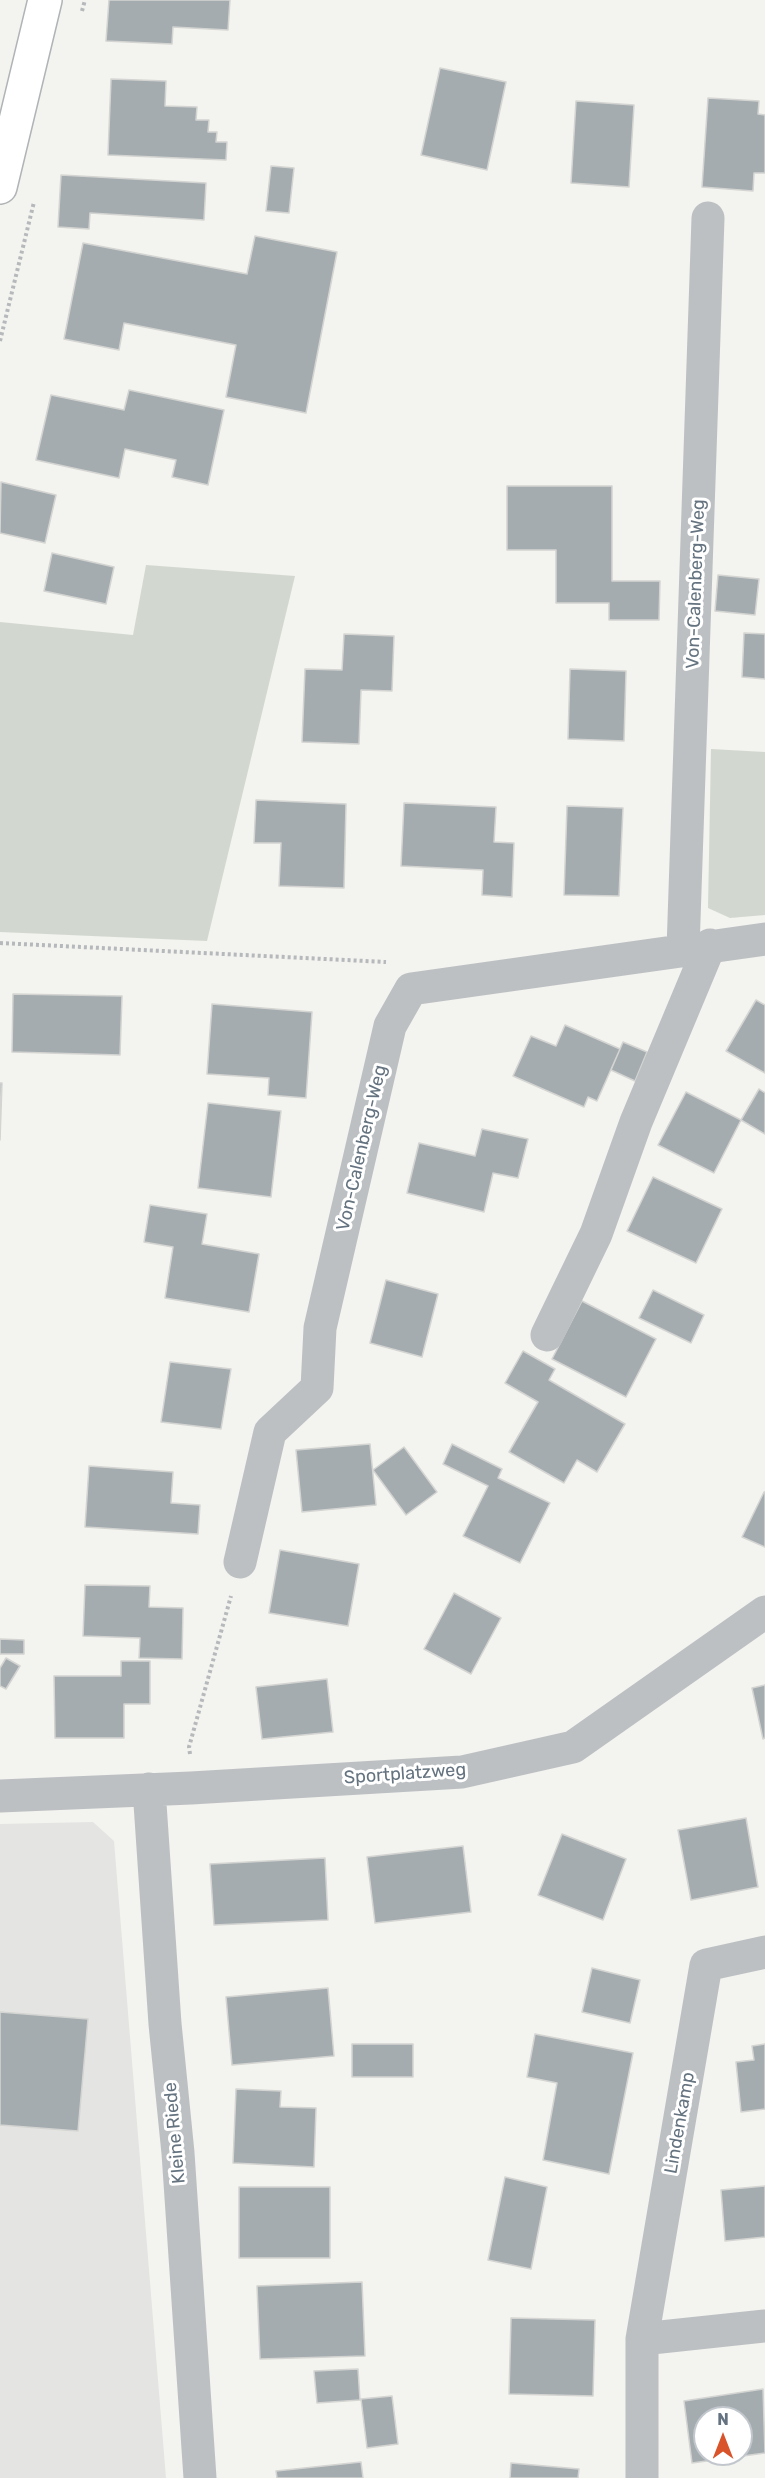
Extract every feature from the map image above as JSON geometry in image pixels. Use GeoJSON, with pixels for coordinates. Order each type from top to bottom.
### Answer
{"type":"FeatureCollection","features":[{"type":"Feature","properties":{"kind":"main road"},"geometry":{"type":"LineString","coordinates":[[0,187],[45,0]]}},
{"type":"Feature","properties":{"kind":"street","name":"Von-Calenberg-Weg"},"geometry":{"type":"LineString","coordinates":[[547,1335],[596,1234],[696,947],[708,218]]}},
{"type":"Feature","properties":{"kind":"street"},"geometry":{"type":"LineString","coordinates":[[411,989],[765,939]]}},
{"type":"Feature","properties":{"kind":"street","name":"Von-Calenberg-Weg"},"geometry":{"type":"LineString","coordinates":[[240,1562],[270,1432],[317,1388],[320,1328],[390,1026],[411,989]]}},
{"type":"Feature","properties":{"kind":"street","name":"Sportplatzweg"},"geometry":{"type":"LineString","coordinates":[[0,1796],[191,1788],[462,1772],[573,1748],[765,1612]]}},
{"type":"Feature","properties":{"kind":"street","name":"Kleine Riede"},"geometry":{"type":"LineString","coordinates":[[149,1789],[165,2024],[178,2153],[200,2478]]}},
{"type":"Feature","properties":{"kind":"street","name":"Lindenkamp"},"geometry":{"type":"LineString","coordinates":[[642,2478],[642,2339],[706,1965],[765,1952]]}},
{"type":"Feature","properties":{"kind":"street"},"geometry":{"type":"LineString","coordinates":[[642,2339],[765,2326]]}},
{"type":"Feature","properties":{"kind":"path"},"geometry":{"type":"LineString","coordinates":[[0,943],[387,962],[411,989]]}},
{"type":"Feature","properties":{"kind":"path"},"geometry":{"type":"LineString","coordinates":[[191,1788],[189,1747],[240,1562]]}},
{"type":"Feature","properties":{"kind":"shaded area"},"geometry":{"type":"Polygon","coordinates":[[[146,565],[295,576],[207,941],[0,932],[0,622],[133,635],[146,565]]]}},
{"type":"Feature","properties":{"kind":"shaded area"},"geometry":{"type":"Polygon","coordinates":[[[711,749],[765,752],[765,915],[730,918],[708,908],[711,749]]]}},
{"type":"Feature","properties":{"kind":"shaded area"},"geometry":{"type":"Polygon","coordinates":[[[93,1822],[114,1841],[166,2478],[0,2478],[0,1824],[93,1822]]]}},
{"type":"Feature","properties":{"kind":"building"},"geometry":{"type":"Polygon","coordinates":[[[109,0],[230,0],[228,30],[173,27],[172,44],[106,41],[109,0]]]}},
{"type":"Feature","properties":{"kind":"building"},"geometry":{"type":"Polygon","coordinates":[[[440,68],[506,82],[487,170],[421,155],[440,68]]]}},
{"type":"Feature","properties":{"kind":"building"},"geometry":{"type":"Polygon","coordinates":[[[111,79],[166,81],[165,106],[197,107],[196,120],[209,120],[208,132],[217,132],[216,142],[227,142],[226,160],[108,155],[111,79]]]}},
{"type":"Feature","properties":{"kind":"building"},"geometry":{"type":"Polygon","coordinates":[[[708,98],[759,101],[758,114],[765,115],[765,173],[754,173],[753,191],[702,187],[708,98]]]}},
{"type":"Feature","properties":{"kind":"building"},"geometry":{"type":"Polygon","coordinates":[[[576,101],[634,105],[629,187],[571,183],[576,101]]]}},
{"type":"Feature","properties":{"kind":"building"},"geometry":{"type":"Polygon","coordinates":[[[271,166],[294,168],[289,213],[266,211],[271,166]]]}},
{"type":"Feature","properties":{"kind":"building"},"geometry":{"type":"Polygon","coordinates":[[[61,175],[206,183],[204,220],[90,213],[89,229],[58,227],[61,175]]]}},
{"type":"Feature","properties":{"kind":"building"},"geometry":{"type":"Polygon","coordinates":[[[255,236],[337,252],[306,413],[226,397],[236,345],[124,323],[119,350],[64,339],[83,243],[247,274],[255,236]]]}},
{"type":"Feature","properties":{"kind":"building"},"geometry":{"type":"Polygon","coordinates":[[[129,390],[224,410],[208,485],[172,477],[176,460],[125,449],[119,478],[36,460],[51,395],[124,410],[129,390]]]}},
{"type":"Feature","properties":{"kind":"building"},"geometry":{"type":"Polygon","coordinates":[[[1,482],[56,495],[45,543],[0,533],[1,482]]]}},
{"type":"Feature","properties":{"kind":"building"},"geometry":{"type":"Polygon","coordinates":[[[507,486],[612,486],[612,581],[660,581],[659,620],[609,620],[609,603],[556,603],[556,550],[507,550],[507,486]]]}},
{"type":"Feature","properties":{"kind":"building"},"geometry":{"type":"Polygon","coordinates":[[[52,553],[114,567],[106,604],[44,591],[52,553]]]}},
{"type":"Feature","properties":{"kind":"building"},"geometry":{"type":"Polygon","coordinates":[[[718,575],[759,579],[755,615],[715,611],[718,575]]]}},
{"type":"Feature","properties":{"kind":"building"},"geometry":{"type":"Polygon","coordinates":[[[744,633],[765,634],[765,679],[742,677],[744,633]]]}},
{"type":"Feature","properties":{"kind":"building"},"geometry":{"type":"Polygon","coordinates":[[[344,634],[394,636],[392,691],[361,690],[359,744],[302,742],[305,669],[342,670],[344,634]]]}},
{"type":"Feature","properties":{"kind":"building"},"geometry":{"type":"Polygon","coordinates":[[[570,669],[626,671],[624,741],[568,739],[570,669]]]}},
{"type":"Feature","properties":{"kind":"building"},"geometry":{"type":"Polygon","coordinates":[[[256,800],[346,804],[344,888],[279,886],[281,843],[254,843],[256,800]]]}},
{"type":"Feature","properties":{"kind":"building"},"geometry":{"type":"Polygon","coordinates":[[[404,803],[496,807],[494,842],[514,843],[512,897],[482,895],[483,870],[401,866],[404,803]]]}},
{"type":"Feature","properties":{"kind":"building"},"geometry":{"type":"Polygon","coordinates":[[[567,806],[623,808],[619,896],[564,895],[567,806]]]}},
{"type":"Feature","properties":{"kind":"building"},"geometry":{"type":"Polygon","coordinates":[[[13,994],[122,996],[120,1055],[12,1052],[13,994]]]}},
{"type":"Feature","properties":{"kind":"building"},"geometry":{"type":"Polygon","coordinates":[[[756,1000],[765,1005],[765,1073],[726,1051],[756,1000]]]}},
{"type":"Feature","properties":{"kind":"building"},"geometry":{"type":"Polygon","coordinates":[[[212,1004],[312,1012],[306,1098],[268,1095],[269,1078],[207,1074],[212,1004]]]}},
{"type":"Feature","properties":{"kind":"building"},"geometry":{"type":"Polygon","coordinates":[[[565,1025],[620,1049],[597,1101],[588,1097],[584,1107],[513,1076],[531,1036],[556,1046],[565,1025]]]}},
{"type":"Feature","properties":{"kind":"building"},"geometry":{"type":"Polygon","coordinates":[[[623,1042],[647,1052],[635,1081],[611,1070],[623,1042]]]}},
{"type":"Feature","properties":{"kind":"building"},"geometry":{"type":"Polygon","coordinates":[[[0,1083],[2,1083],[0,1140],[0,1083]]]}},
{"type":"Feature","properties":{"kind":"building"},"geometry":{"type":"Polygon","coordinates":[[[759,1089],[765,1093],[765,1134],[741,1120],[759,1089]]]}},
{"type":"Feature","properties":{"kind":"building"},"geometry":{"type":"Polygon","coordinates":[[[686,1092],[741,1120],[714,1173],[658,1145],[686,1092]]]}},
{"type":"Feature","properties":{"kind":"building"},"geometry":{"type":"Polygon","coordinates":[[[208,1103],[281,1111],[271,1197],[198,1188],[208,1103]]]}},
{"type":"Feature","properties":{"kind":"building"},"geometry":{"type":"Polygon","coordinates":[[[482,1129],[528,1139],[518,1178],[493,1173],[484,1212],[407,1193],[419,1143],[475,1156],[482,1129]]]}},
{"type":"Feature","properties":{"kind":"building"},"geometry":{"type":"Polygon","coordinates":[[[653,1177],[722,1209],[696,1263],[627,1231],[653,1177]]]}},
{"type":"Feature","properties":{"kind":"building"},"geometry":{"type":"Polygon","coordinates":[[[150,1205],[207,1214],[202,1244],[259,1254],[249,1312],[165,1298],[173,1247],[144,1242],[150,1205]]]}},
{"type":"Feature","properties":{"kind":"building"},"geometry":{"type":"Polygon","coordinates":[[[386,1280],[438,1294],[422,1357],[370,1343],[386,1280]]]}},
{"type":"Feature","properties":{"kind":"building"},"geometry":{"type":"Polygon","coordinates":[[[653,1290],[704,1315],[691,1343],[639,1318],[653,1290]]]}},
{"type":"Feature","properties":{"kind":"building"},"geometry":{"type":"Polygon","coordinates":[[[582,1301],[656,1339],[626,1397],[552,1359],[582,1301]]]}},
{"type":"Feature","properties":{"kind":"building"},"geometry":{"type":"Polygon","coordinates":[[[523,1351],[555,1369],[549,1380],[625,1424],[597,1472],[577,1460],[564,1483],[509,1452],[538,1402],[505,1383],[523,1351]]]}},
{"type":"Feature","properties":{"kind":"building"},"geometry":{"type":"Polygon","coordinates":[[[170,1362],[231,1369],[221,1429],[161,1422],[170,1362]]]}},
{"type":"Feature","properties":{"kind":"building"},"geometry":{"type":"Polygon","coordinates":[[[370,1444],[376,1505],[302,1512],[296,1450],[370,1444]]]}},
{"type":"Feature","properties":{"kind":"building"},"geometry":{"type":"Polygon","coordinates":[[[452,1444],[502,1469],[498,1478],[550,1503],[520,1563],[463,1536],[488,1486],[443,1464],[452,1444]]]}},
{"type":"Feature","properties":{"kind":"building"},"geometry":{"type":"Polygon","coordinates":[[[404,1447],[437,1492],[406,1515],[373,1470],[404,1447]]]}},
{"type":"Feature","properties":{"kind":"building"},"geometry":{"type":"Polygon","coordinates":[[[89,1466],[173,1472],[171,1503],[200,1505],[198,1534],[85,1527],[89,1466]]]}},
{"type":"Feature","properties":{"kind":"building"},"geometry":{"type":"Polygon","coordinates":[[[765,1492],[765,1547],[742,1537],[765,1492]]]}},
{"type":"Feature","properties":{"kind":"building"},"geometry":{"type":"Polygon","coordinates":[[[280,1550],[359,1564],[348,1626],[269,1613],[280,1550]]]}},
{"type":"Feature","properties":{"kind":"building"},"geometry":{"type":"Polygon","coordinates":[[[85,1585],[150,1586],[149,1607],[183,1608],[182,1659],[139,1658],[140,1638],[83,1636],[85,1585]]]}},
{"type":"Feature","properties":{"kind":"building"},"geometry":{"type":"Polygon","coordinates":[[[454,1593],[501,1618],[471,1674],[424,1649],[454,1593]]]}},
{"type":"Feature","properties":{"kind":"building"},"geometry":{"type":"Polygon","coordinates":[[[0,1639],[24,1640],[24,1654],[0,1654],[0,1639]]]}},
{"type":"Feature","properties":{"kind":"building"},"geometry":{"type":"Polygon","coordinates":[[[6,1658],[20,1666],[6,1689],[0,1686],[0,1668],[6,1658]]]}},
{"type":"Feature","properties":{"kind":"building"},"geometry":{"type":"Polygon","coordinates":[[[121,1661],[150,1661],[150,1704],[124,1704],[124,1738],[55,1738],[54,1676],[121,1676],[121,1661]]]}},
{"type":"Feature","properties":{"kind":"building"},"geometry":{"type":"Polygon","coordinates":[[[327,1679],[333,1732],[262,1739],[256,1687],[327,1679]]]}},
{"type":"Feature","properties":{"kind":"building"},"geometry":{"type":"Polygon","coordinates":[[[765,1685],[765,1738],[763,1739],[752,1688],[765,1685]]]}},
{"type":"Feature","properties":{"kind":"building"},"geometry":{"type":"Polygon","coordinates":[[[746,1818],[758,1887],[691,1900],[678,1830],[746,1818]]]}},
{"type":"Feature","properties":{"kind":"building"},"geometry":{"type":"Polygon","coordinates":[[[562,1834],[626,1859],[603,1920],[538,1895],[562,1834]]]}},
{"type":"Feature","properties":{"kind":"building"},"geometry":{"type":"Polygon","coordinates":[[[463,1846],[471,1912],[375,1923],[367,1857],[463,1846]]]}},
{"type":"Feature","properties":{"kind":"building"},"geometry":{"type":"Polygon","coordinates":[[[325,1858],[328,1920],[214,1925],[210,1864],[325,1858]]]}},
{"type":"Feature","properties":{"kind":"building"},"geometry":{"type":"Polygon","coordinates":[[[592,1968],[640,1980],[630,2023],[582,2012],[592,1968]]]}},
{"type":"Feature","properties":{"kind":"building"},"geometry":{"type":"Polygon","coordinates":[[[328,1988],[334,2056],[232,2065],[226,1997],[328,1988]]]}},
{"type":"Feature","properties":{"kind":"building"},"geometry":{"type":"Polygon","coordinates":[[[0,2012],[88,2019],[78,2131],[0,2125],[0,2012]]]}},
{"type":"Feature","properties":{"kind":"building"},"geometry":{"type":"Polygon","coordinates":[[[535,2034],[633,2053],[609,2174],[543,2160],[557,2083],[527,2077],[535,2034]]]}},
{"type":"Feature","properties":{"kind":"building"},"geometry":{"type":"Polygon","coordinates":[[[352,2044],[413,2044],[413,2077],[352,2077],[352,2044]]]}},
{"type":"Feature","properties":{"kind":"building"},"geometry":{"type":"Polygon","coordinates":[[[765,2044],[765,2109],[741,2112],[736,2062],[754,2060],[752,2046],[765,2044]]]}},
{"type":"Feature","properties":{"kind":"building"},"geometry":{"type":"Polygon","coordinates":[[[236,2089],[281,2091],[280,2107],[316,2108],[314,2167],[233,2163],[236,2089]]]}},
{"type":"Feature","properties":{"kind":"building"},"geometry":{"type":"Polygon","coordinates":[[[505,2177],[547,2187],[531,2269],[488,2260],[505,2177]]]}},
{"type":"Feature","properties":{"kind":"building"},"geometry":{"type":"Polygon","coordinates":[[[765,2186],[765,2237],[725,2241],[721,2190],[765,2186]]]}},
{"type":"Feature","properties":{"kind":"building"},"geometry":{"type":"Polygon","coordinates":[[[239,2187],[330,2187],[330,2258],[239,2258],[239,2187]]]}},
{"type":"Feature","properties":{"kind":"building"},"geometry":{"type":"Polygon","coordinates":[[[362,2282],[365,2356],[260,2359],[257,2286],[362,2282]]]}},
{"type":"Feature","properties":{"kind":"building"},"geometry":{"type":"Polygon","coordinates":[[[511,2318],[595,2320],[593,2396],[509,2394],[511,2318]]]}},
{"type":"Feature","properties":{"kind":"building"},"geometry":{"type":"Polygon","coordinates":[[[358,2369],[360,2400],[317,2403],[314,2371],[358,2369]]]}},
{"type":"Feature","properties":{"kind":"building"},"geometry":{"type":"Polygon","coordinates":[[[763,2389],[765,2453],[753,2455],[753,2406],[693,2406],[692,2463],[684,2401],[763,2389]]]}},
{"type":"Feature","properties":{"kind":"building"},"geometry":{"type":"Polygon","coordinates":[[[392,2396],[398,2444],[367,2448],[361,2399],[392,2396]]]}},
{"type":"Feature","properties":{"kind":"building"},"geometry":{"type":"Polygon","coordinates":[[[361,2462],[363,2478],[277,2478],[276,2471],[361,2462]]]}},
{"type":"Feature","properties":{"kind":"building"},"geometry":{"type":"Polygon","coordinates":[[[511,2463],[579,2469],[578,2478],[510,2478],[511,2463]]]}}]}
